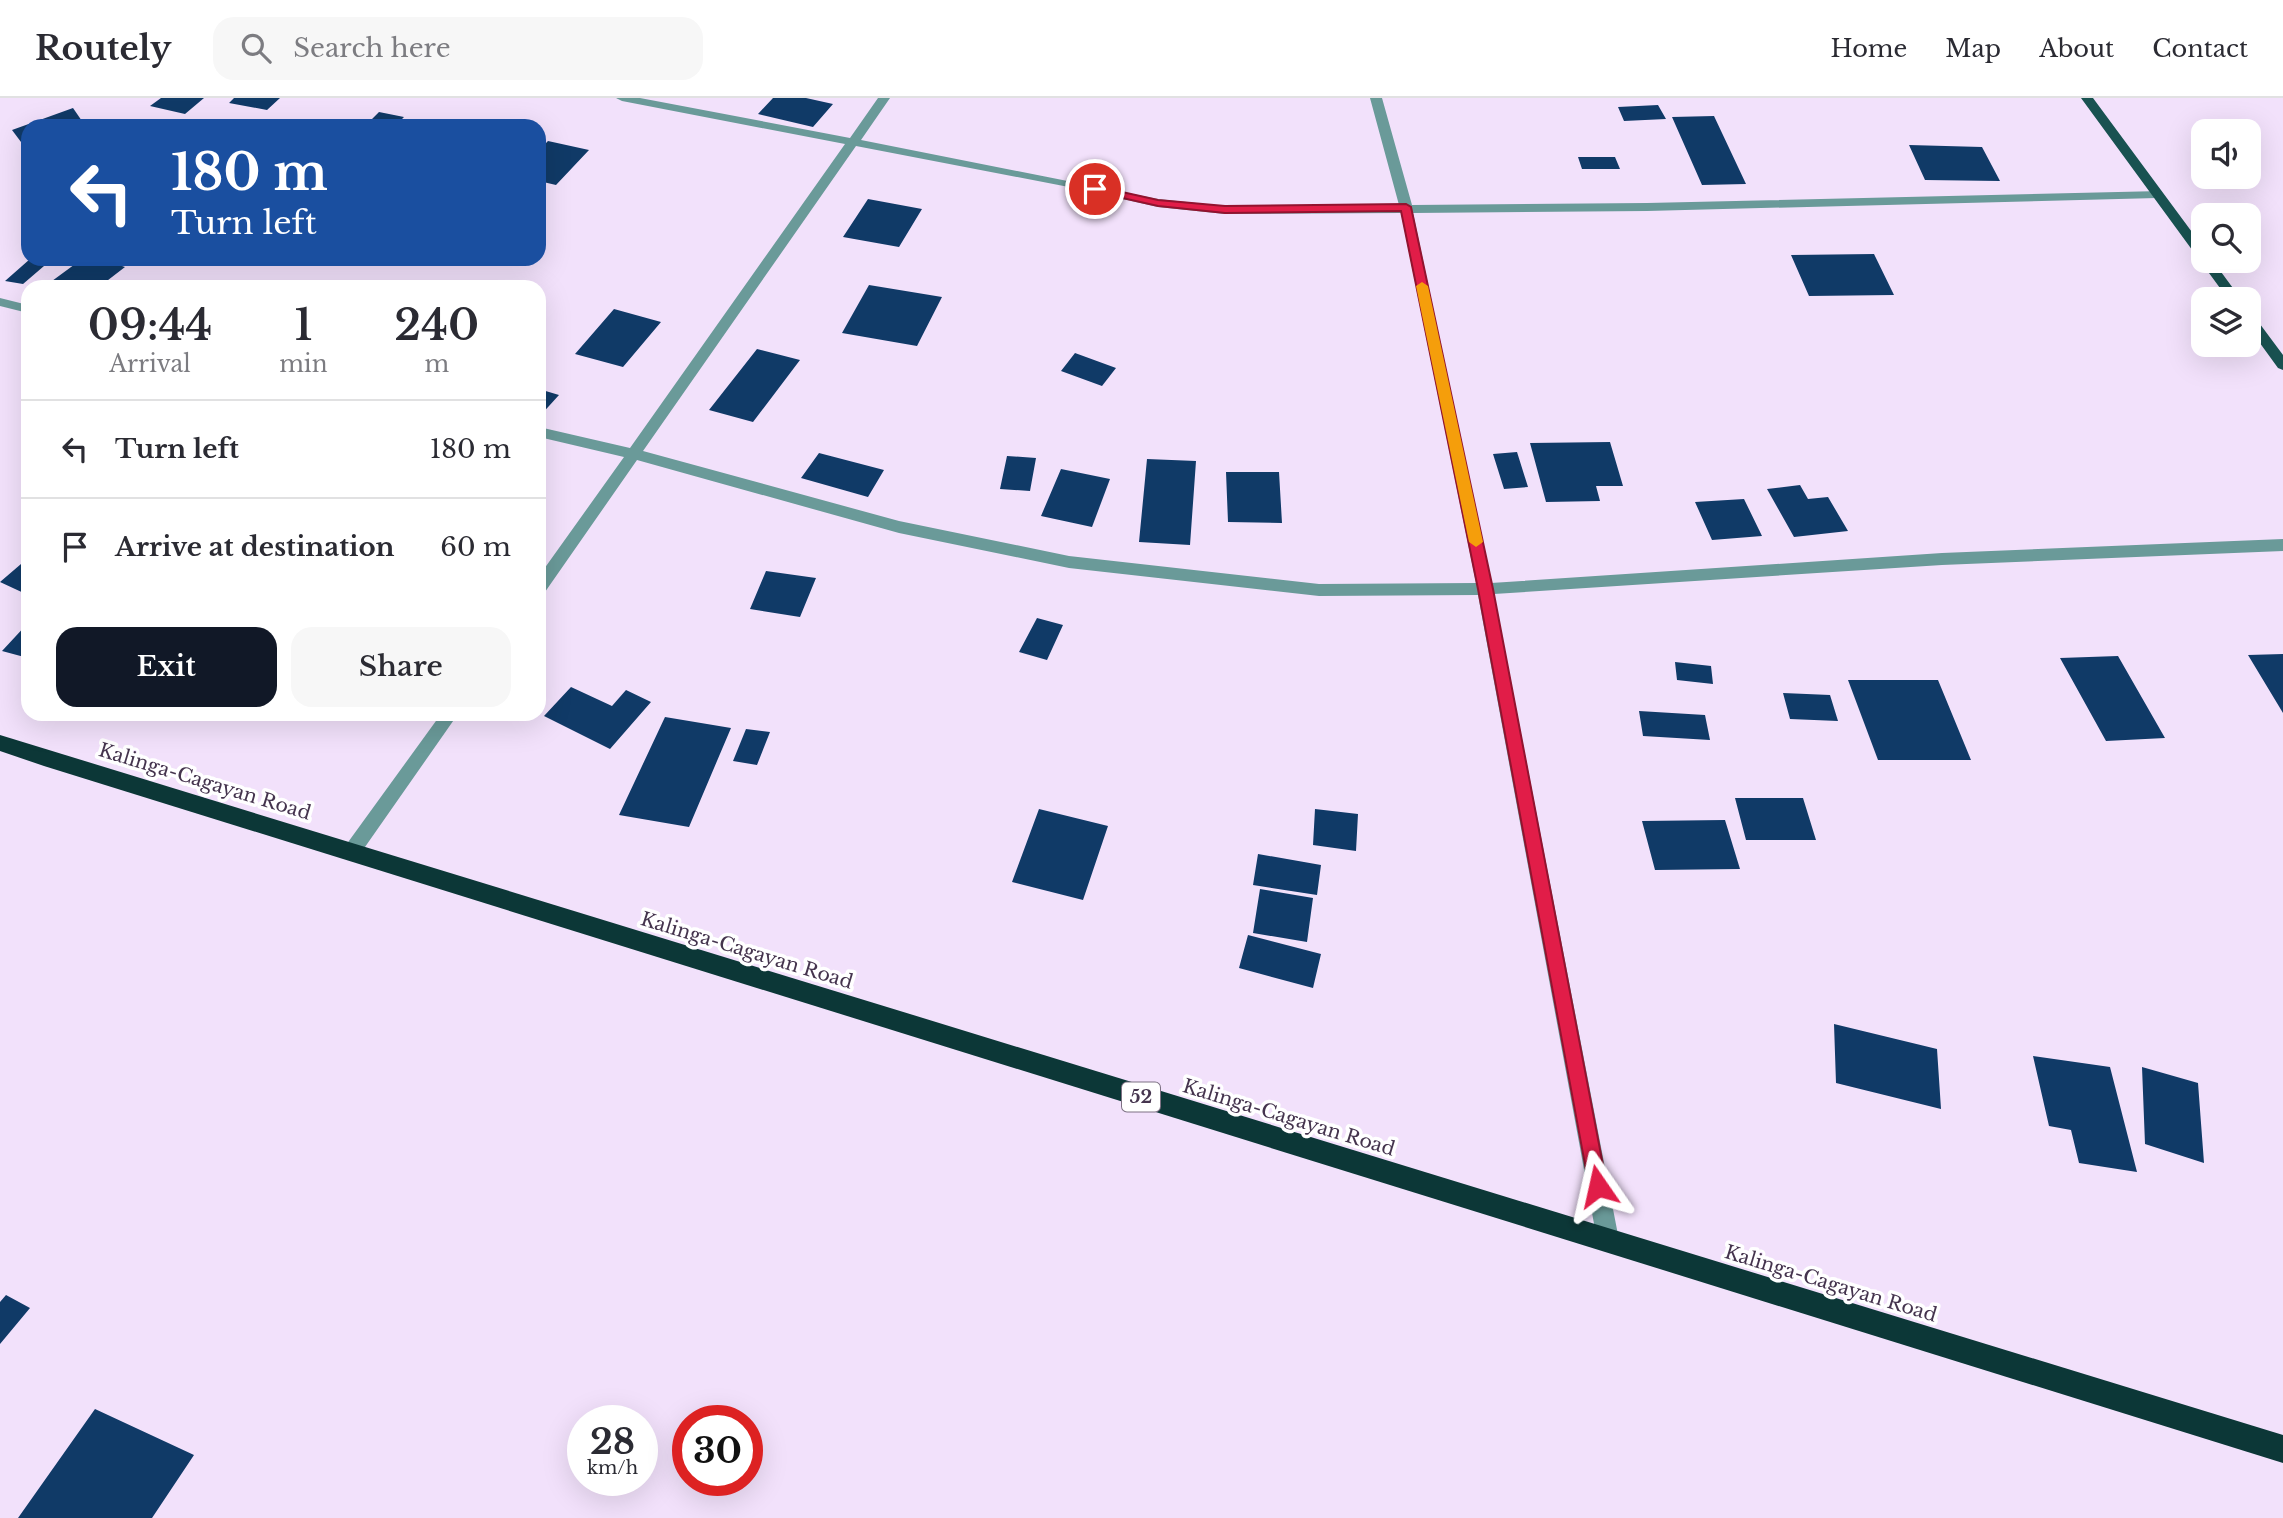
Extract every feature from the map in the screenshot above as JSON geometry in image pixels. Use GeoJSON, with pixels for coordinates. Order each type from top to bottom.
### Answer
{"type":"FeatureCollection","features":[{"type":"Feature","properties":{"kind":"highway","name":"Kalinga-Cagayan Road"},"geometry":{"type":"LineString","coordinates":[[0,743],[2283,1449]]}},
{"type":"Feature","properties":{"kind":"main road"},"geometry":{"type":"LineString","coordinates":[[2087,98],[2191,240]]}},
{"type":"Feature","properties":{"kind":"main road"},"geometry":{"type":"LineString","coordinates":[[2215,273],[2226,287]]}},
{"type":"Feature","properties":{"kind":"main road"},"geometry":{"type":"LineString","coordinates":[[2261,335],[2283,365]]}},
{"type":"Feature","properties":{"kind":"street"},"geometry":{"type":"LineString","coordinates":[[622,98],[851,144],[1074,184],[1158,203],[1225,210],[1647,206],[2157,194]]}},
{"type":"Feature","properties":{"kind":"street"},"geometry":{"type":"LineString","coordinates":[[546,578],[884,98]]}},
{"type":"Feature","properties":{"kind":"street"},"geometry":{"type":"LineString","coordinates":[[1376,98],[1406,207],[1485,589],[1608,1240]]}},
{"type":"Feature","properties":{"kind":"street"},"geometry":{"type":"LineString","coordinates":[[0,302],[21,307]]}},
{"type":"Feature","properties":{"kind":"street"},"geometry":{"type":"LineString","coordinates":[[546,434],[635,454],[899,527],[1069,562],[1319,590],[1485,589],[1941,559],[2283,545]]}},
{"type":"Feature","properties":{"kind":"street"},"geometry":{"type":"LineString","coordinates":[[352,851],[445,721]]}},
{"type":"Feature","properties":{"kind":"building"},"geometry":{"type":"Polygon","coordinates":[[[161,98],[204,98],[185,114],[150,106],[161,98]]]}},
{"type":"Feature","properties":{"kind":"building"},"geometry":{"type":"Polygon","coordinates":[[[234,98],[280,98],[267,110],[229,103],[234,98]]]}},
{"type":"Feature","properties":{"kind":"building"},"geometry":{"type":"Polygon","coordinates":[[[773,98],[806,98],[833,104],[813,127],[758,114],[773,98]]]}},
{"type":"Feature","properties":{"kind":"building"},"geometry":{"type":"Polygon","coordinates":[[[1658,105],[1666,119],[1624,121],[1618,107],[1658,105]]]}},
{"type":"Feature","properties":{"kind":"building"},"geometry":{"type":"Polygon","coordinates":[[[73,108],[81,119],[42,119],[73,108]]]}},
{"type":"Feature","properties":{"kind":"building"},"geometry":{"type":"Polygon","coordinates":[[[379,112],[404,117],[402,119],[372,119],[379,112]]]}},
{"type":"Feature","properties":{"kind":"building"},"geometry":{"type":"Polygon","coordinates":[[[1714,116],[1746,184],[1702,185],[1672,117],[1714,116]]]}},
{"type":"Feature","properties":{"kind":"building"},"geometry":{"type":"Polygon","coordinates":[[[21,127],[21,142],[12,130],[21,127]]]}},
{"type":"Feature","properties":{"kind":"building"},"geometry":{"type":"Polygon","coordinates":[[[548,141],[589,150],[556,185],[546,183],[548,141]]]}},
{"type":"Feature","properties":{"kind":"building"},"geometry":{"type":"Polygon","coordinates":[[[1909,145],[1982,147],[2000,181],[1925,180],[1909,145]]]}},
{"type":"Feature","properties":{"kind":"building"},"geometry":{"type":"Polygon","coordinates":[[[1578,157],[1615,157],[1620,169],[1582,169],[1578,157]]]}},
{"type":"Feature","properties":{"kind":"building"},"geometry":{"type":"Polygon","coordinates":[[[868,199],[922,209],[899,247],[843,237],[868,199]]]}},
{"type":"Feature","properties":{"kind":"building"},"geometry":{"type":"Polygon","coordinates":[[[1874,254],[1894,295],[1809,296],[1791,255],[1874,254]]]}},
{"type":"Feature","properties":{"kind":"building"},"geometry":{"type":"Polygon","coordinates":[[[22,266],[44,266],[28,280],[21,280],[21,284],[5,281],[22,266]]]}},
{"type":"Feature","properties":{"kind":"building"},"geometry":{"type":"Polygon","coordinates":[[[72,266],[125,267],[108,280],[53,280],[72,266]]]}},
{"type":"Feature","properties":{"kind":"building"},"geometry":{"type":"Polygon","coordinates":[[[869,285],[942,297],[917,346],[842,333],[869,285]]]}},
{"type":"Feature","properties":{"kind":"building"},"geometry":{"type":"Polygon","coordinates":[[[614,309],[661,322],[623,367],[575,354],[614,309]]]}},
{"type":"Feature","properties":{"kind":"building"},"geometry":{"type":"Polygon","coordinates":[[[757,349],[800,360],[753,422],[709,410],[757,349]]]}},
{"type":"Feature","properties":{"kind":"building"},"geometry":{"type":"Polygon","coordinates":[[[1075,353],[1116,368],[1102,386],[1061,371],[1075,353]]]}},
{"type":"Feature","properties":{"kind":"building"},"geometry":{"type":"Polygon","coordinates":[[[546,391],[559,395],[546,409],[546,391]]]}},
{"type":"Feature","properties":{"kind":"building"},"geometry":{"type":"Polygon","coordinates":[[[1610,442],[1623,486],[1596,486],[1600,501],[1546,502],[1530,443],[1610,442]]]}},
{"type":"Feature","properties":{"kind":"building"},"geometry":{"type":"Polygon","coordinates":[[[1517,452],[1528,487],[1504,489],[1493,454],[1517,452]]]}},
{"type":"Feature","properties":{"kind":"building"},"geometry":{"type":"Polygon","coordinates":[[[819,453],[884,470],[868,497],[801,478],[819,453]]]}},
{"type":"Feature","properties":{"kind":"building"},"geometry":{"type":"Polygon","coordinates":[[[1007,456],[1036,458],[1030,491],[1000,489],[1007,456]]]}},
{"type":"Feature","properties":{"kind":"building"},"geometry":{"type":"Polygon","coordinates":[[[1147,459],[1196,461],[1190,545],[1139,542],[1147,459]]]}},
{"type":"Feature","properties":{"kind":"building"},"geometry":{"type":"Polygon","coordinates":[[[1061,469],[1110,479],[1092,527],[1041,516],[1061,469]]]}},
{"type":"Feature","properties":{"kind":"building"},"geometry":{"type":"Polygon","coordinates":[[[1226,472],[1279,472],[1282,523],[1228,522],[1226,472]]]}},
{"type":"Feature","properties":{"kind":"building"},"geometry":{"type":"Polygon","coordinates":[[[1800,485],[1808,499],[1828,497],[1848,531],[1794,537],[1767,489],[1800,485]]]}},
{"type":"Feature","properties":{"kind":"building"},"geometry":{"type":"Polygon","coordinates":[[[1744,499],[1762,536],[1712,540],[1695,502],[1744,499]]]}},
{"type":"Feature","properties":{"kind":"building"},"geometry":{"type":"Polygon","coordinates":[[[21,564],[21,592],[0,582],[21,564]]]}},
{"type":"Feature","properties":{"kind":"building"},"geometry":{"type":"Polygon","coordinates":[[[766,571],[816,578],[800,617],[750,609],[766,571]]]}},
{"type":"Feature","properties":{"kind":"building"},"geometry":{"type":"Polygon","coordinates":[[[1037,618],[1063,625],[1047,660],[1019,652],[1037,618]]]}},
{"type":"Feature","properties":{"kind":"building"},"geometry":{"type":"Polygon","coordinates":[[[21,631],[21,656],[2,651],[21,631]]]}},
{"type":"Feature","properties":{"kind":"building"},"geometry":{"type":"Polygon","coordinates":[[[2283,654],[2283,713],[2248,655],[2283,654]]]}},
{"type":"Feature","properties":{"kind":"building"},"geometry":{"type":"Polygon","coordinates":[[[2118,656],[2165,738],[2106,741],[2060,658],[2118,656]]]}},
{"type":"Feature","properties":{"kind":"building"},"geometry":{"type":"Polygon","coordinates":[[[1675,662],[1711,666],[1713,684],[1677,680],[1675,662]]]}},
{"type":"Feature","properties":{"kind":"building"},"geometry":{"type":"Polygon","coordinates":[[[1848,680],[1938,680],[1971,760],[1878,760],[1848,680]]]}},
{"type":"Feature","properties":{"kind":"building"},"geometry":{"type":"Polygon","coordinates":[[[571,687],[612,706],[626,690],[651,702],[610,749],[546,717],[571,687]]]}},
{"type":"Feature","properties":{"kind":"building"},"geometry":{"type":"Polygon","coordinates":[[[1783,693],[1830,695],[1838,721],[1790,719],[1783,693]]]}},
{"type":"Feature","properties":{"kind":"building"},"geometry":{"type":"Polygon","coordinates":[[[1639,711],[1705,715],[1710,740],[1643,736],[1639,711]]]}},
{"type":"Feature","properties":{"kind":"building"},"geometry":{"type":"Polygon","coordinates":[[[665,717],[731,728],[689,827],[619,815],[665,717]]]}},
{"type":"Feature","properties":{"kind":"building"},"geometry":{"type":"Polygon","coordinates":[[[746,729],[770,732],[757,765],[733,761],[746,729]]]}},
{"type":"Feature","properties":{"kind":"building"},"geometry":{"type":"Polygon","coordinates":[[[1735,798],[1803,798],[1816,840],[1746,840],[1735,798]]]}},
{"type":"Feature","properties":{"kind":"building"},"geometry":{"type":"Polygon","coordinates":[[[1039,809],[1108,826],[1083,900],[1012,882],[1039,809]]]}},
{"type":"Feature","properties":{"kind":"building"},"geometry":{"type":"Polygon","coordinates":[[[1315,809],[1358,814],[1356,851],[1313,845],[1315,809]]]}},
{"type":"Feature","properties":{"kind":"building"},"geometry":{"type":"Polygon","coordinates":[[[1725,820],[1740,869],[1655,870],[1642,821],[1725,820]]]}},
{"type":"Feature","properties":{"kind":"building"},"geometry":{"type":"Polygon","coordinates":[[[1258,854],[1321,865],[1317,895],[1253,885],[1258,854]]]}},
{"type":"Feature","properties":{"kind":"building"},"geometry":{"type":"Polygon","coordinates":[[[1260,889],[1313,898],[1307,942],[1253,933],[1260,889]]]}},
{"type":"Feature","properties":{"kind":"building"},"geometry":{"type":"Polygon","coordinates":[[[1248,935],[1321,954],[1313,988],[1239,968],[1248,935]]]}},
{"type":"Feature","properties":{"kind":"building"},"geometry":{"type":"Polygon","coordinates":[[[1834,1024],[1937,1049],[1941,1109],[1836,1083],[1834,1024]]]}},
{"type":"Feature","properties":{"kind":"building"},"geometry":{"type":"Polygon","coordinates":[[[2033,1056],[2110,1067],[2137,1172],[2079,1163],[2071,1130],[2049,1126],[2033,1056]]]}},
{"type":"Feature","properties":{"kind":"building"},"geometry":{"type":"Polygon","coordinates":[[[2142,1067],[2198,1083],[2204,1163],[2145,1144],[2142,1067]]]}},
{"type":"Feature","properties":{"kind":"building"},"geometry":{"type":"Polygon","coordinates":[[[6,1295],[30,1308],[0,1344],[0,1302],[6,1295]]]}},
{"type":"Feature","properties":{"kind":"building"},"geometry":{"type":"Polygon","coordinates":[[[95,1409],[194,1455],[152,1518],[18,1518],[95,1409]]]}},
{"type":"Feature","properties":{"kind":"slow traffic"},"geometry":{"type":"LineString","coordinates":[[1422,286],[1476,542]]}},
{"type":"Feature","properties":{"kind":"route"},"geometry":{"type":"LineString","coordinates":[[1095,189],[1158,203],[1225,210],[1406,207],[1485,589],[1598,1186]]}}]}
